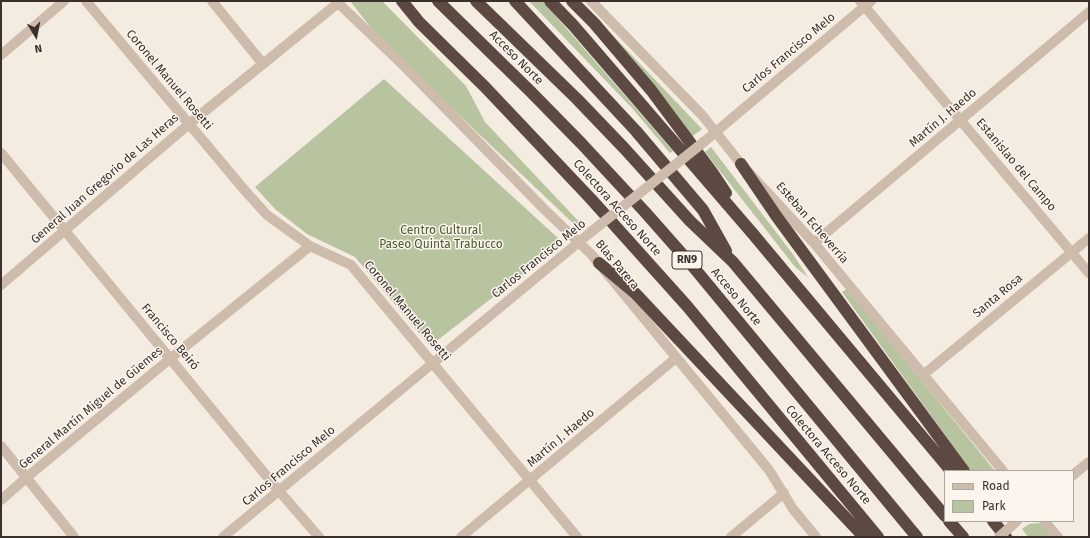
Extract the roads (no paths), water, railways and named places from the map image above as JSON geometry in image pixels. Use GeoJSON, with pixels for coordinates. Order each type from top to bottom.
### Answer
{"type":"FeatureCollection","features":[{"type":"Feature","properties":{"kind":"highway","name":"Colectora Acceso Norte"},"geometry":{"type":"LineString","coordinates":[[402,1],[419,22],[485,87],[591,199],[666,283],[878,537]]}},
{"type":"Feature","properties":{"kind":"highway","name":"Acceso Norte"},"geometry":{"type":"LineString","coordinates":[[438,1],[556,117],[645,212],[690,263],[917,537]]}},
{"type":"Feature","properties":{"kind":"highway","name":"Acceso Norte"},"geometry":{"type":"LineString","coordinates":[[476,1],[577,99],[690,221],[733,262],[944,515]]}},
{"type":"Feature","properties":{"kind":"highway"},"geometry":{"type":"LineString","coordinates":[[515,1],[636,131],[703,210],[733,262]]}},
{"type":"Feature","properties":{"kind":"highway"},"geometry":{"type":"LineString","coordinates":[[550,1],[573,25],[753,234],[950,470]]}},
{"type":"Feature","properties":{"kind":"highway"},"geometry":{"type":"LineString","coordinates":[[572,1],[594,23],[651,90],[712,172],[753,234]]}},
{"type":"Feature","properties":{"kind":"highway"},"geometry":{"type":"LineString","coordinates":[[741,164],[777,217],[963,470]]}},
{"type":"Feature","properties":{"kind":"highway"},"geometry":{"type":"LineString","coordinates":[[599,263],[636,294],[864,537]]}},
{"type":"Feature","properties":{"kind":"highway"},"geometry":{"type":"LineString","coordinates":[[950,522],[963,537]]}},
{"type":"Feature","properties":{"kind":"highway"},"geometry":{"type":"LineString","coordinates":[[995,522],[1002,535]]}},
{"type":"Feature","properties":{"kind":"street"},"geometry":{"type":"LineString","coordinates":[[1,54],[64,1]]}},
{"type":"Feature","properties":{"kind":"street","name":"Coronel Manuel Rosetti"},"geometry":{"type":"LineString","coordinates":[[86,1],[247,193],[268,215],[310,246],[351,265],[577,537]]}},
{"type":"Feature","properties":{"kind":"street"},"geometry":{"type":"LineString","coordinates":[[212,1],[263,64]]}},
{"type":"Feature","properties":{"kind":"street","name":"General Juan Gregorio de Las Heras"},"geometry":{"type":"LineString","coordinates":[[1,285],[189,124],[337,2]]}},
{"type":"Feature","properties":{"kind":"street","name":"Blas Parera"},"geometry":{"type":"LineString","coordinates":[[337,2],[405,66],[545,210],[599,263],[769,470],[793,509],[816,537]]}},
{"type":"Feature","properties":{"kind":"street","name":"Esteban Echeverría"},"geometry":{"type":"LineString","coordinates":[[594,2],[702,115],[741,164],[814,243],[1002,470]]}},
{"type":"Feature","properties":{"kind":"street","name":"Carlos Francisco Melo"},"geometry":{"type":"LineString","coordinates":[[223,537],[591,232],[705,141],[865,3]]}},
{"type":"Feature","properties":{"kind":"street","name":"Estanislao del Campo"},"geometry":{"type":"LineString","coordinates":[[865,3],[960,120],[1089,273]]}},
{"type":"Feature","properties":{"kind":"street","name":"Martín J. Haedo"},"geometry":{"type":"LineString","coordinates":[[814,243],[1089,12]]}},
{"type":"Feature","properties":{"kind":"street","name":"Francisco Beiró"},"geometry":{"type":"LineString","coordinates":[[1,153],[279,491],[319,537]]}},
{"type":"Feature","properties":{"kind":"street","name":"Santa Rosa"},"geometry":{"type":"LineString","coordinates":[[923,375],[1089,238]]}},
{"type":"Feature","properties":{"kind":"street","name":"General Martín Miguel de Güemes"},"geometry":{"type":"LineString","coordinates":[[1,500],[171,358],[310,246]]}},
{"type":"Feature","properties":{"kind":"street","name":"Martín J. Haedo"},"geometry":{"type":"LineString","coordinates":[[462,537],[676,358]]}},
{"type":"Feature","properties":{"kind":"street"},"geometry":{"type":"LineString","coordinates":[[1,446],[74,537]]}},
{"type":"Feature","properties":{"kind":"street"},"geometry":{"type":"LineString","coordinates":[[1074,474],[1089,462]]}},
{"type":"Feature","properties":{"kind":"street"},"geometry":{"type":"LineString","coordinates":[[731,537],[784,493]]}},
{"type":"Feature","properties":{"kind":"street"},"geometry":{"type":"LineString","coordinates":[[1002,535],[1016,522]]}},
{"type":"Feature","properties":{"kind":"street"},"geometry":{"type":"LineString","coordinates":[[1045,522],[1058,537]]}},
{"type":"Feature","properties":{"kind":"park label","name":"Centro Cultural Paseo Quinta Trabucco"},"geometry":{"type":"Point","coordinates":[441,238]}}]}
